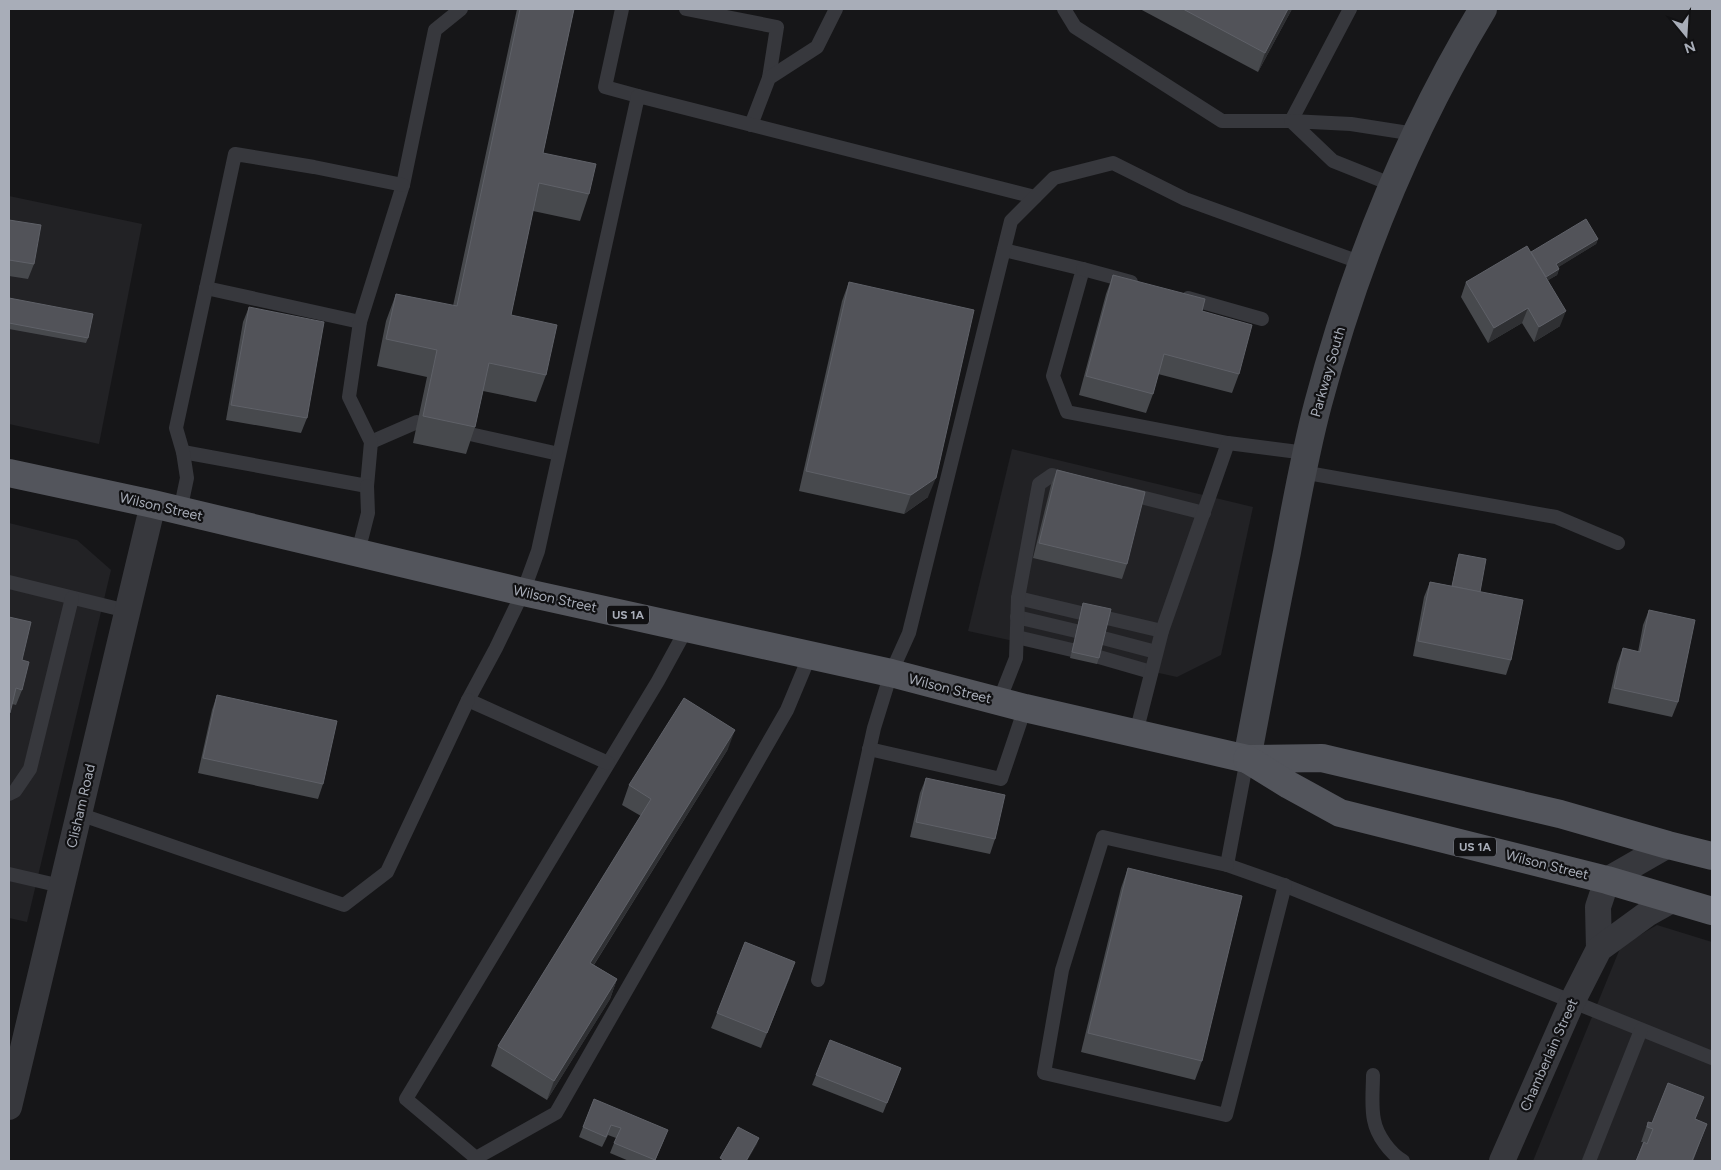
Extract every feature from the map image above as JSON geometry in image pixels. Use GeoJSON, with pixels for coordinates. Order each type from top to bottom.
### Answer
{"type":"FeatureCollection","features":[{"type":"Feature","properties":{"kind":"main road","name":"Parkway South"},"geometry":{"type":"LineString","coordinates":[[1247,760],[1304,463],[1329,363],[1376,224],[1414,134],[1457,52],[1483,9]]}},
{"type":"Feature","properties":{"kind":"main road","name":"Wilson Street"},"geometry":{"type":"LineString","coordinates":[[9,473],[153,504],[523,592],[810,655],[1247,760],[1322,758],[1560,814],[1712,856]]}},
{"type":"Feature","properties":{"kind":"main road","name":"Wilson Street"},"geometry":{"type":"LineString","coordinates":[[1247,760],[1289,786],[1340,813],[1607,880],[1712,911]]}},
{"type":"Feature","properties":{"kind":"street","name":"Clisham Road"},"geometry":{"type":"LineString","coordinates":[[9,1107],[153,504]]}},
{"type":"Feature","properties":{"kind":"street"},"geometry":{"type":"LineString","coordinates":[[1607,880],[1668,845]]}},
{"type":"Feature","properties":{"kind":"street","name":"Chamberlain Street"},"geometry":{"type":"LineString","coordinates":[[1599,949],[1598,907],[1607,880]]}},
{"type":"Feature","properties":{"kind":"street","name":"Chamberlain Street"},"geometry":{"type":"LineString","coordinates":[[1502,1161],[1572,1002],[1599,949],[1646,914],[1672,900]]}},
{"type":"Feature","properties":{"kind":"lane"},"geometry":{"type":"LineString","coordinates":[[358,552],[368,513],[366,486],[371,442],[349,397],[360,322],[403,186],[434,30],[461,9]]}},
{"type":"Feature","properties":{"kind":"lane"},"geometry":{"type":"LineString","coordinates":[[622,9],[605,86],[1035,197]]}},
{"type":"Feature","properties":{"kind":"lane"},"geometry":{"type":"LineString","coordinates":[[686,9],[777,27],[769,78],[752,125]]}},
{"type":"Feature","properties":{"kind":"lane"},"geometry":{"type":"LineString","coordinates":[[769,78],[818,47],[836,9]]}},
{"type":"Feature","properties":{"kind":"lane"},"geometry":{"type":"LineString","coordinates":[[1064,9],[1075,27],[1222,121],[1291,121],[1351,124],[1414,134]]}},
{"type":"Feature","properties":{"kind":"lane"},"geometry":{"type":"LineString","coordinates":[[1291,121],[1350,9]]}},
{"type":"Feature","properties":{"kind":"lane"},"geometry":{"type":"LineString","coordinates":[[79,814],[344,905],[387,872],[468,700],[523,592],[538,551],[638,96]]}},
{"type":"Feature","properties":{"kind":"lane"},"geometry":{"type":"LineString","coordinates":[[1291,121],[1334,160],[1393,185]]}},
{"type":"Feature","properties":{"kind":"lane"},"geometry":{"type":"LineString","coordinates":[[180,511],[187,478],[183,452],[176,428],[235,154],[314,167],[403,186]]}},
{"type":"Feature","properties":{"kind":"lane"},"geometry":{"type":"LineString","coordinates":[[818,980],[874,728],[891,674],[909,633],[1011,221],[1054,178],[1114,164],[1185,199],[1362,264]]}},
{"type":"Feature","properties":{"kind":"lane"},"geometry":{"type":"LineString","coordinates":[[1004,250],[1084,269],[1140,285]]}},
{"type":"Feature","properties":{"kind":"lane"},"geometry":{"type":"LineString","coordinates":[[1084,269],[1052,376],[1067,412],[1228,443],[1304,463],[1556,517],[1618,543]]}},
{"type":"Feature","properties":{"kind":"lane"},"geometry":{"type":"LineString","coordinates":[[206,288],[360,322]]}},
{"type":"Feature","properties":{"kind":"lane"},"geometry":{"type":"LineString","coordinates":[[1177,295],[1262,319]]}},
{"type":"Feature","properties":{"kind":"lane"},"geometry":{"type":"LineString","coordinates":[[371,442],[417,422]]}},
{"type":"Feature","properties":{"kind":"lane"},"geometry":{"type":"LineString","coordinates":[[470,434],[559,454]]}},
{"type":"Feature","properties":{"kind":"lane"},"geometry":{"type":"LineString","coordinates":[[1136,734],[1162,631],[1228,443]]}},
{"type":"Feature","properties":{"kind":"lane"},"geometry":{"type":"LineString","coordinates":[[183,452],[366,486]]}},
{"type":"Feature","properties":{"kind":"lane"},"geometry":{"type":"LineString","coordinates":[[999,701],[1016,658],[1018,598],[1039,484],[1052,476],[1090,485]]}},
{"type":"Feature","properties":{"kind":"lane"},"geometry":{"type":"LineString","coordinates":[[1109,490],[1204,513]]}},
{"type":"Feature","properties":{"kind":"lane"},"geometry":{"type":"LineString","coordinates":[[9,582],[127,611]]}},
{"type":"Feature","properties":{"kind":"lane"},"geometry":{"type":"LineString","coordinates":[[9,794],[15,792],[30,769],[72,598]]}},
{"type":"Feature","properties":{"kind":"lane"},"geometry":{"type":"LineString","coordinates":[[1018,598],[1080,612]]}},
{"type":"Feature","properties":{"kind":"lane"},"geometry":{"type":"LineString","coordinates":[[1017,617],[1076,631]]}},
{"type":"Feature","properties":{"kind":"lane"},"geometry":{"type":"LineString","coordinates":[[1107,618],[1162,631]]}},
{"type":"Feature","properties":{"kind":"lane"},"geometry":{"type":"LineString","coordinates":[[687,628],[658,681],[406,1099],[476,1158],[556,1113],[787,710],[810,655]]}},
{"type":"Feature","properties":{"kind":"lane"},"geometry":{"type":"LineString","coordinates":[[1017,637],[1072,650]]}},
{"type":"Feature","properties":{"kind":"lane"},"geometry":{"type":"LineString","coordinates":[[1103,638],[1156,652]]}},
{"type":"Feature","properties":{"kind":"lane"},"geometry":{"type":"LineString","coordinates":[[1099,657],[1151,672]]}},
{"type":"Feature","properties":{"kind":"lane"},"geometry":{"type":"LineString","coordinates":[[468,700],[608,763]]}},
{"type":"Feature","properties":{"kind":"lane"},"geometry":{"type":"LineString","coordinates":[[869,749],[1001,779],[1025,708]]}},
{"type":"Feature","properties":{"kind":"lane"},"geometry":{"type":"LineString","coordinates":[[1228,865],[1247,760]]}},
{"type":"Feature","properties":{"kind":"lane"},"geometry":{"type":"LineString","coordinates":[[1285,885],[1226,1115],[1044,1073],[1062,970],[1103,837],[1228,865],[1285,885],[1712,1058]]}},
{"type":"Feature","properties":{"kind":"lane"},"geometry":{"type":"LineString","coordinates":[[9,874],[62,886]]}},
{"type":"Feature","properties":{"kind":"lane"},"geometry":{"type":"LineString","coordinates":[[1589,1161],[1641,1030]]}},
{"type":"Feature","properties":{"kind":"lane"},"geometry":{"type":"LineString","coordinates":[[1373,1075],[1374,1120],[1383,1141],[1394,1156],[1403,1161]]}},
{"type":"Feature","properties":{"kind":"shaded area"},"geometry":{"type":"Polygon","coordinates":[[[9,196],[142,224],[99,444],[9,424],[9,196]]]}},
{"type":"Feature","properties":{"kind":"shaded area"},"geometry":{"type":"Polygon","coordinates":[[[1012,449],[1253,507],[1221,655],[1177,677],[968,631],[1012,449]]]}},
{"type":"Feature","properties":{"kind":"shaded area"},"geometry":{"type":"Polygon","coordinates":[[[9,523],[77,540],[111,570],[27,922],[9,918],[9,523]]]}},
{"type":"Feature","properties":{"kind":"shaded area"},"geometry":{"type":"Polygon","coordinates":[[[1657,925],[1712,942],[1712,1161],[1533,1161],[1621,946],[1657,925]]]}},
{"type":"Feature","properties":{"kind":"building"},"geometry":{"type":"Polygon","coordinates":[[[520,9],[574,9],[543,153],[596,164],[589,194],[539,183],[511,315],[557,325],[546,375],[489,363],[475,427],[423,416],[437,350],[386,339],[396,294],[457,306],[520,9]]]}},
{"type":"Feature","properties":{"kind":"building"},"geometry":{"type":"Polygon","coordinates":[[[1183,9],[1288,9],[1265,53],[1183,9]]]}},
{"type":"Feature","properties":{"kind":"building"},"geometry":{"type":"Polygon","coordinates":[[[1586,219],[1598,239],[1556,264],[1559,269],[1546,277],[1531,252],[1586,219]]]}},
{"type":"Feature","properties":{"kind":"building"},"geometry":{"type":"Polygon","coordinates":[[[9,220],[41,225],[34,264],[9,260],[9,220]]]}},
{"type":"Feature","properties":{"kind":"building"},"geometry":{"type":"Polygon","coordinates":[[[1527,246],[1566,311],[1539,327],[1528,308],[1494,328],[1466,282],[1527,246]]]}},
{"type":"Feature","properties":{"kind":"building"},"geometry":{"type":"Polygon","coordinates":[[[1113,275],[1205,299],[1202,311],[1252,325],[1239,374],[1164,354],[1153,394],[1086,376],[1113,275]]]}},
{"type":"Feature","properties":{"kind":"building"},"geometry":{"type":"Polygon","coordinates":[[[849,282],[974,310],[936,478],[911,495],[806,471],[849,282]]]}},
{"type":"Feature","properties":{"kind":"building"},"geometry":{"type":"Polygon","coordinates":[[[9,298],[93,314],[88,338],[9,323],[9,298]]]}},
{"type":"Feature","properties":{"kind":"building"},"geometry":{"type":"Polygon","coordinates":[[[249,307],[324,322],[307,418],[231,405],[249,307]]]}},
{"type":"Feature","properties":{"kind":"building"},"geometry":{"type":"Polygon","coordinates":[[[1057,470],[1145,492],[1127,564],[1039,543],[1057,470]]]}},
{"type":"Feature","properties":{"kind":"building"},"geometry":{"type":"Polygon","coordinates":[[[1459,554],[1486,559],[1480,592],[1452,586],[1459,554]]]}},
{"type":"Feature","properties":{"kind":"building"},"geometry":{"type":"Polygon","coordinates":[[[1430,582],[1523,600],[1511,660],[1418,641],[1430,582]]]}},
{"type":"Feature","properties":{"kind":"building"},"geometry":{"type":"Polygon","coordinates":[[[1083,603],[1111,609],[1099,658],[1072,652],[1083,603]]]}},
{"type":"Feature","properties":{"kind":"building"},"geometry":{"type":"Polygon","coordinates":[[[1649,610],[1695,620],[1678,702],[1614,688],[1623,648],[1640,652],[1649,610]]]}},
{"type":"Feature","properties":{"kind":"building"},"geometry":{"type":"Polygon","coordinates":[[[9,617],[31,622],[22,660],[29,662],[22,690],[16,688],[10,713],[9,713],[9,617]]]}},
{"type":"Feature","properties":{"kind":"building"},"geometry":{"type":"Polygon","coordinates":[[[217,695],[337,721],[323,784],[203,758],[217,695]]]}},
{"type":"Feature","properties":{"kind":"building"},"geometry":{"type":"Polygon","coordinates":[[[684,698],[735,730],[590,963],[617,979],[554,1081],[498,1046],[651,799],[629,785],[684,698]]]}},
{"type":"Feature","properties":{"kind":"building"},"geometry":{"type":"Polygon","coordinates":[[[926,778],[1005,795],[995,839],[916,822],[926,778]]]}},
{"type":"Feature","properties":{"kind":"building"},"geometry":{"type":"Polygon","coordinates":[[[1128,868],[1242,896],[1202,1061],[1088,1033],[1128,868]]]}},
{"type":"Feature","properties":{"kind":"building"},"geometry":{"type":"Polygon","coordinates":[[[745,942],[795,962],[767,1033],[717,1013],[745,942]]]}},
{"type":"Feature","properties":{"kind":"building"},"geometry":{"type":"Polygon","coordinates":[[[830,1040],[901,1068],[887,1103],[816,1075],[830,1040]]]}},
{"type":"Feature","properties":{"kind":"building"},"geometry":{"type":"Polygon","coordinates":[[[1668,1083],[1704,1097],[1695,1119],[1707,1124],[1692,1161],[1636,1161],[1644,1142],[1647,1144],[1653,1129],[1647,1127],[1648,1122],[1652,1123],[1668,1083]]]}},
{"type":"Feature","properties":{"kind":"building"},"geometry":{"type":"Polygon","coordinates":[[[594,1099],[668,1130],[655,1160],[614,1143],[621,1128],[611,1125],[606,1137],[583,1127],[594,1099]]]}},
{"type":"Feature","properties":{"kind":"building"},"geometry":{"type":"Polygon","coordinates":[[[738,1127],[759,1138],[746,1161],[725,1161],[720,1158],[738,1127]]]}}]}
